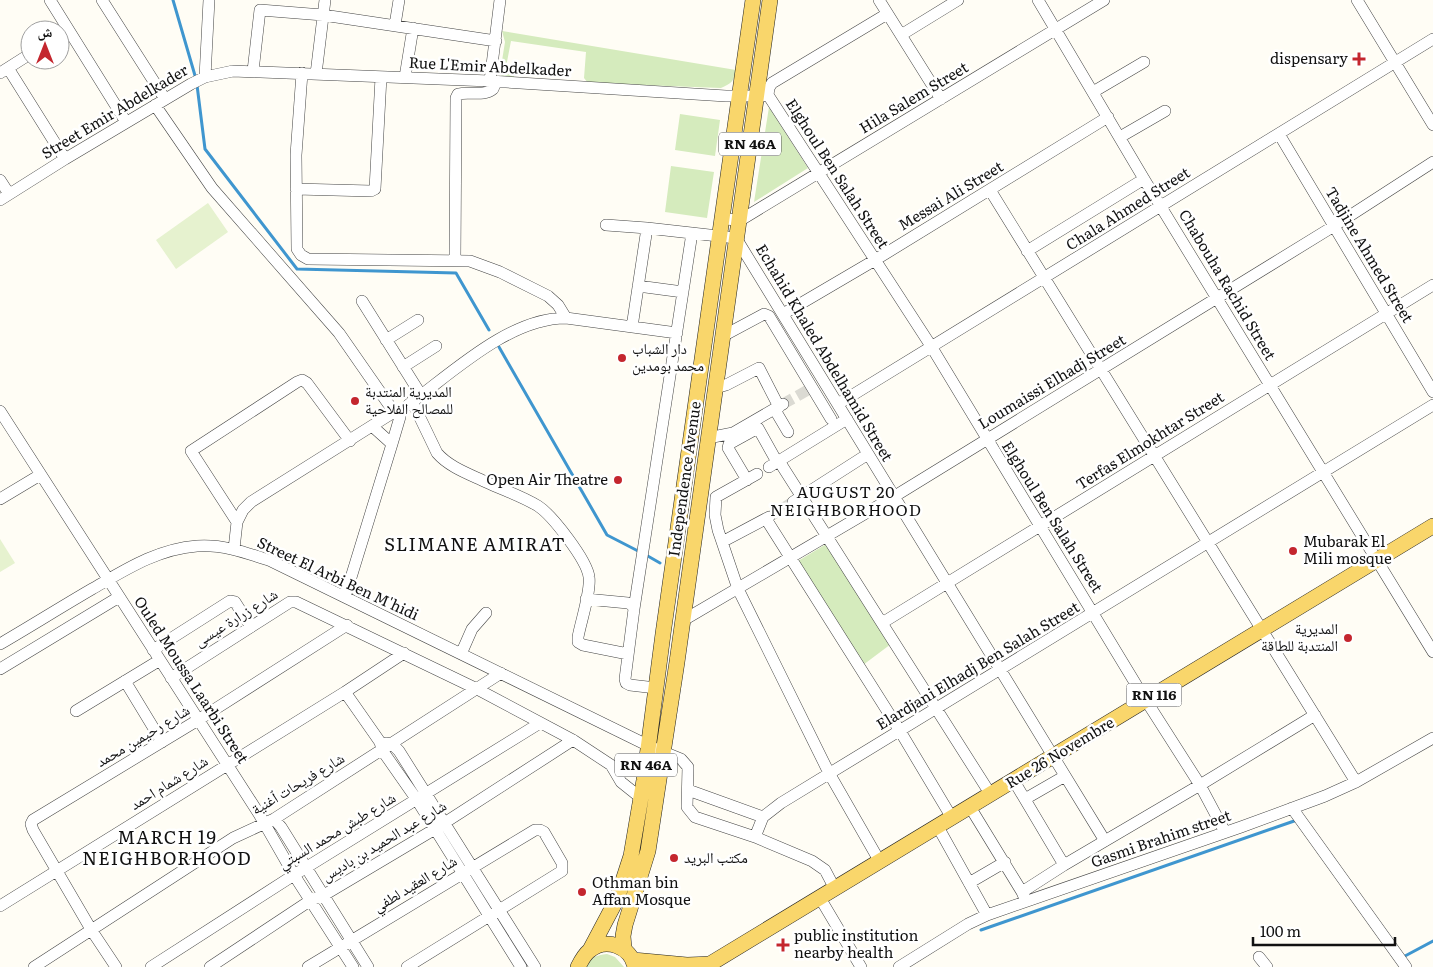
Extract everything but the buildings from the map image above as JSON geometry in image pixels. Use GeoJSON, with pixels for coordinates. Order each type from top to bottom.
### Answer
{"type":"FeatureCollection","features":[{"type":"Feature","properties":{"kind":"main road","name":"Independence Avenue"},"geometry":{"type":"LineString","coordinates":[[631,958],[623,936],[648,851],[656,749],[656,688],[721,236],[733,96],[753,0]]}},
{"type":"Feature","properties":{"kind":"main road","name":"Independence Avenue"},"geometry":{"type":"LineString","coordinates":[[578,967],[590,950],[617,899],[631,856],[641,798],[656,749],[719,439],[715,388],[736,238],[762,96],[770,0]]}},
{"type":"Feature","properties":{"kind":"main road","name":"Rue 26 Novembre"},"geometry":{"type":"LineString","coordinates":[[590,950],[600,944],[611,944],[631,958],[687,965],[709,965],[1433,526]]}},
{"type":"Feature","properties":{"kind":"street"},"geometry":{"type":"LineString","coordinates":[[50,0],[58,20]]}},
{"type":"Feature","properties":{"kind":"street"},"geometry":{"type":"LineString","coordinates":[[102,0],[212,188],[339,333],[400,416],[345,598]]}},
{"type":"Feature","properties":{"kind":"street"},"geometry":{"type":"LineString","coordinates":[[198,80],[209,0]]}},
{"type":"Feature","properties":{"kind":"street"},"geometry":{"type":"LineString","coordinates":[[316,74],[324,0]]}},
{"type":"Feature","properties":{"kind":"street"},"geometry":{"type":"LineString","coordinates":[[395,26],[399,0]]}},
{"type":"Feature","properties":{"kind":"street"},"geometry":{"type":"LineString","coordinates":[[454,261],[456,98],[458,94],[462,93],[486,94],[493,88],[500,0]]}},
{"type":"Feature","properties":{"kind":"street"},"geometry":{"type":"LineString","coordinates":[[878,0],[941,99]]}},
{"type":"Feature","properties":{"kind":"street"},"geometry":{"type":"LineString","coordinates":[[901,35],[958,0]]}},
{"type":"Feature","properties":{"kind":"street","name":"Chabouha Rachid Street"},"geometry":{"type":"LineString","coordinates":[[1038,0],[1144,179],[1377,560],[1431,644]]}},
{"type":"Feature","properties":{"kind":"street","name":"Hila Salem Street"},"geometry":{"type":"LineString","coordinates":[[739,221],[1104,0]]}},
{"type":"Feature","properties":{"kind":"street"},"geometry":{"type":"LineString","coordinates":[[1357,0],[1433,125]]}},
{"type":"Feature","properties":{"kind":"street"},"geometry":{"type":"LineString","coordinates":[[253,71],[260,5],[496,41]]}},
{"type":"Feature","properties":{"kind":"street"},"geometry":{"type":"LineString","coordinates":[[733,96],[762,96],[772,83],[887,14]]}},
{"type":"Feature","properties":{"kind":"street"},"geometry":{"type":"LineString","coordinates":[[405,78],[413,28]]}},
{"type":"Feature","properties":{"kind":"street","name":"Chala Ahmed Street"},"geometry":{"type":"LineString","coordinates":[[838,404],[1433,40]]}},
{"type":"Feature","properties":{"kind":"street"},"geometry":{"type":"LineString","coordinates":[[70,42],[126,122]]}},
{"type":"Feature","properties":{"kind":"street"},"geometry":{"type":"LineString","coordinates":[[20,61],[4,71],[65,159]]}},
{"type":"Feature","properties":{"kind":"street"},"geometry":{"type":"LineString","coordinates":[[1094,92],[1144,62]]}},
{"type":"Feature","properties":{"kind":"street","name":"Street Emir Abdelkader"},"geometry":{"type":"LineString","coordinates":[[4,197],[198,80],[234,71],[253,71]]}},
{"type":"Feature","properties":{"kind":"street","name":"Rue L'Emir Abdelkader"},"geometry":{"type":"LineString","coordinates":[[253,71],[381,76],[733,96]]}},
{"type":"Feature","properties":{"kind":"street"},"geometry":{"type":"LineString","coordinates":[[302,73],[296,155],[297,249],[301,255],[308,259],[470,261],[500,272],[548,296],[558,305],[566,318]]}},
{"type":"Feature","properties":{"kind":"street"},"geometry":{"type":"LineString","coordinates":[[296,189],[371,191],[375,189],[381,76]]}},
{"type":"Feature","properties":{"kind":"street","name":"Elghoul Ben Salah Street"},"geometry":{"type":"LineString","coordinates":[[762,96],[820,173],[931,346],[986,440],[1200,785],[1225,832]]}},
{"type":"Feature","properties":{"kind":"street"},"geometry":{"type":"LineString","coordinates":[[1120,137],[1165,110]]}},
{"type":"Feature","properties":{"kind":"street","name":"Messai Ali Street"},"geometry":{"type":"LineString","coordinates":[[783,314],[875,260],[1108,117]]}},
{"type":"Feature","properties":{"kind":"street","name":"Tadjine Ahmed Street"},"geometry":{"type":"LineString","coordinates":[[1279,134],[1433,392]]}},
{"type":"Feature","properties":{"kind":"street","name":"Loumaissi Elhadj Street"},"geometry":{"type":"LineString","coordinates":[[682,621],[1102,370],[1334,226],[1433,162]]}},
{"type":"Feature","properties":{"kind":"street"},"geometry":{"type":"LineString","coordinates":[[1028,251],[1144,179]]}},
{"type":"Feature","properties":{"kind":"street"},"geometry":{"type":"LineString","coordinates":[[0,180],[4,197]]}},
{"type":"Feature","properties":{"kind":"street"},"geometry":{"type":"LineString","coordinates":[[990,190],[1356,782]]}},
{"type":"Feature","properties":{"kind":"street"},"geometry":{"type":"LineString","coordinates":[[723,218],[739,221]]}},
{"type":"Feature","properties":{"kind":"street"},"geometry":{"type":"LineString","coordinates":[[606,225],[736,238]]}},
{"type":"Feature","properties":{"kind":"street"},"geometry":{"type":"LineString","coordinates":[[632,327],[647,228]]}},
{"type":"Feature","properties":{"kind":"street"},"geometry":{"type":"LineString","coordinates":[[656,688],[630,685],[626,683],[625,679],[692,233]]}},
{"type":"Feature","properties":{"kind":"street","name":"Echahid Khaled Abdelhamid Street"},"geometry":{"type":"LineString","coordinates":[[736,238],[1105,841]]}},
{"type":"Feature","properties":{"kind":"street","name":"Terfas Elmokhtar Street"},"geometry":{"type":"LineString","coordinates":[[882,623],[1433,285]]}},
{"type":"Feature","properties":{"kind":"street"},"geometry":{"type":"LineString","coordinates":[[638,286],[683,292]]}},
{"type":"Feature","properties":{"kind":"street"},"geometry":{"type":"LineString","coordinates":[[362,301],[404,367],[437,452],[442,458],[470,474],[539,507],[550,517],[583,559],[590,584],[578,642],[583,645],[628,654]]}},
{"type":"Feature","properties":{"kind":"street"},"geometry":{"type":"LineString","coordinates":[[723,336],[767,314],[810,389],[831,419]]}},
{"type":"Feature","properties":{"kind":"street"},"geometry":{"type":"LineString","coordinates":[[234,549],[237,522],[243,510],[251,502],[396,412],[469,359],[534,322],[552,318],[566,318],[677,333]]}},
{"type":"Feature","properties":{"kind":"street"},"geometry":{"type":"LineString","coordinates":[[386,340],[418,320]]}},
{"type":"Feature","properties":{"kind":"street"},"geometry":{"type":"LineString","coordinates":[[404,367],[436,346]]}},
{"type":"Feature","properties":{"kind":"street"},"geometry":{"type":"LineString","coordinates":[[715,388],[726,385],[759,368],[779,409],[788,434],[798,449]]}},
{"type":"Feature","properties":{"kind":"street"},"geometry":{"type":"LineString","coordinates":[[237,522],[191,451],[302,380],[307,382],[350,441]]}},
{"type":"Feature","properties":{"kind":"street","name":"Elardjani Elhadj Ben Salah Street"},"geometry":{"type":"LineString","coordinates":[[755,837],[763,818],[781,803],[1433,406]]}},
{"type":"Feature","properties":{"kind":"street"},"geometry":{"type":"LineString","coordinates":[[762,426],[779,409]]}},
{"type":"Feature","properties":{"kind":"street"},"geometry":{"type":"LineString","coordinates":[[719,439],[779,409]]}},
{"type":"Feature","properties":{"kind":"street","name":"Ouled Moussa Laarbi Street"},"geometry":{"type":"LineString","coordinates":[[0,412],[198,720],[269,821],[294,874],[353,967]]}},
{"type":"Feature","properties":{"kind":"street"},"geometry":{"type":"LineString","coordinates":[[775,463],[847,419]]}},
{"type":"Feature","properties":{"kind":"street"},"geometry":{"type":"LineString","coordinates":[[372,426],[392,444]]}},
{"type":"Feature","properties":{"kind":"street"},"geometry":{"type":"LineString","coordinates":[[878,863],[829,773],[738,589],[715,515],[716,497],[752,477],[728,448],[729,444],[758,428],[775,463],[797,499],[827,536],[990,795]]}},
{"type":"Feature","properties":{"kind":"street"},"geometry":{"type":"LineString","coordinates":[[797,499],[868,454]]}},
{"type":"Feature","properties":{"kind":"street"},"geometry":{"type":"LineString","coordinates":[[0,499],[40,475]]}},
{"type":"Feature","properties":{"kind":"street"},"geometry":{"type":"LineString","coordinates":[[722,542],[768,518],[790,558],[900,731],[952,818]]}},
{"type":"Feature","properties":{"kind":"street","name":"Street El Arbi Ben M'hidi"},"geometry":{"type":"LineString","coordinates":[[0,644],[150,557],[176,549],[198,546],[226,547],[271,561],[656,749],[681,759],[688,767],[688,790]]}},
{"type":"Feature","properties":{"kind":"street"},"geometry":{"type":"LineString","coordinates":[[0,669],[119,596]]}},
{"type":"Feature","properties":{"kind":"street"},"geometry":{"type":"LineString","coordinates":[[586,599],[628,602],[634,609]]}},
{"type":"Feature","properties":{"kind":"street"},"geometry":{"type":"LineString","coordinates":[[76,711],[125,681],[157,655],[232,601],[235,602],[251,627]]}},
{"type":"Feature","properties":{"kind":"street","name":"شارع زرارة عيسى"},"geometry":{"type":"LineString","coordinates":[[171,678],[293,601],[347,625]]}},
{"type":"Feature","properties":{"kind":"street"},"geometry":{"type":"LineString","coordinates":[[461,654],[472,629],[486,614]]}},
{"type":"Feature","properties":{"kind":"street"},"geometry":{"type":"LineString","coordinates":[[37,622],[46,641]]}},
{"type":"Feature","properties":{"kind":"street"},"geometry":{"type":"LineString","coordinates":[[347,625],[477,689],[572,740],[611,765],[621,782],[641,798]]}},
{"type":"Feature","properties":{"kind":"street","name":"شارع رحيمين محمد"},"geometry":{"type":"LineString","coordinates":[[58,870],[33,830],[31,824],[34,820],[198,720],[347,625]]}},
{"type":"Feature","properties":{"kind":"street","name":"شارع شمام احمد"},"geometry":{"type":"LineString","coordinates":[[0,906],[345,692],[404,653]]}},
{"type":"Feature","properties":{"kind":"street","name":"شارع فريحات ٱغنية"},"geometry":{"type":"LineString","coordinates":[[34,967],[233,838],[269,821],[384,745],[501,674]]}},
{"type":"Feature","properties":{"kind":"street"},"geometry":{"type":"LineString","coordinates":[[125,681],[162,742]]}},
{"type":"Feature","properties":{"kind":"street"},"geometry":{"type":"LineString","coordinates":[[345,692],[384,745],[399,751],[422,797],[494,913],[519,963],[535,967]]}},
{"type":"Feature","properties":{"kind":"street"},"geometry":{"type":"LineString","coordinates":[[970,807],[1005,862],[1024,897],[1064,865],[1315,715]]}},
{"type":"Feature","properties":{"kind":"street","name":"شارع طبش محمد السبتي"},"geometry":{"type":"LineString","coordinates":[[151,967],[294,874],[540,723]]}},
{"type":"Feature","properties":{"kind":"street","name":"Gasmi Brahim street"},"geometry":{"type":"LineString","coordinates":[[899,967],[964,927],[1024,897],[1225,832],[1325,796],[1356,782],[1433,738]]}},
{"type":"Feature","properties":{"kind":"street","name":"شارع عبد الحميد بن باديس"},"geometry":{"type":"LineString","coordinates":[[210,967],[311,900],[324,895],[440,825],[572,740]]}},
{"type":"Feature","properties":{"kind":"street"},"geometry":{"type":"LineString","coordinates":[[1025,800],[1065,776]]}},
{"type":"Feature","properties":{"kind":"street"},"geometry":{"type":"LineString","coordinates":[[1014,781],[1064,865]]}},
{"type":"Feature","properties":{"kind":"street"},"geometry":{"type":"LineString","coordinates":[[763,818],[688,790],[687,807],[695,818],[755,837],[812,861],[825,870],[835,889]]}},
{"type":"Feature","properties":{"kind":"street"},"geometry":{"type":"LineString","coordinates":[[1292,808],[1406,967]]}},
{"type":"Feature","properties":{"kind":"street","name":"Ouled Moussa Laarbi Street"},"geometry":{"type":"LineString","coordinates":[[269,821],[281,827],[368,967]]}},
{"type":"Feature","properties":{"kind":"street"},"geometry":{"type":"LineString","coordinates":[[938,827],[987,915]]}},
{"type":"Feature","properties":{"kind":"street","name":"شارع العقيد لطفي"},"geometry":{"type":"LineString","coordinates":[[308,967],[535,830],[544,832],[562,863],[562,871],[494,913]]}},
{"type":"Feature","properties":{"kind":"street"},"geometry":{"type":"LineString","coordinates":[[970,883],[1005,862]]}},
{"type":"Feature","properties":{"kind":"street"},"geometry":{"type":"LineString","coordinates":[[58,870],[92,931],[116,967]]}},
{"type":"Feature","properties":{"kind":"street"},"geometry":{"type":"LineString","coordinates":[[820,898],[861,967]]}},
{"type":"Feature","properties":{"kind":"street"},"geometry":{"type":"LineString","coordinates":[[407,967],[494,913]]}},
{"type":"Feature","properties":{"kind":"street"},"geometry":{"type":"LineString","coordinates":[[1259,957],[1268,967]]}},
{"type":"Feature","properties":{"kind":"green space"},"geometry":{"type":"Polygon","coordinates":[[[502,31],[736,70],[732,82],[721,88],[588,83],[584,78],[586,52],[511,41],[505,72],[514,74],[514,77],[502,77],[500,73],[505,42],[502,31]]]}},
{"type":"Feature","properties":{"kind":"green space"},"geometry":{"type":"Polygon","coordinates":[[[769,107],[808,168],[754,202],[769,107]]]}},
{"type":"Feature","properties":{"kind":"green space"},"geometry":{"type":"Polygon","coordinates":[[[680,114],[720,120],[715,156],[675,150],[680,114]]]}},
{"type":"Feature","properties":{"kind":"green space"},"geometry":{"type":"Polygon","coordinates":[[[671,166],[714,172],[707,218],[665,212],[671,166]]]}},
{"type":"Feature","properties":{"kind":"green space"},"geometry":{"type":"Polygon","coordinates":[[[208,203],[228,232],[176,269],[156,240],[208,203]]]}},
{"type":"Feature","properties":{"kind":"green space"},"geometry":{"type":"Polygon","coordinates":[[[0,539],[15,563],[0,572],[0,539]]]}},
{"type":"Feature","properties":{"kind":"green space"},"geometry":{"type":"Polygon","coordinates":[[[828,543],[891,644],[863,665],[798,561],[828,543]]]}},
{"type":"Feature","properties":{"kind":"green space"},"geometry":{"type":"Polygon","coordinates":[[[607,954],[615,957],[624,967],[584,967],[594,957],[607,954]]]}},
{"type":"Feature","properties":{"kind":"waterway"},"geometry":{"type":"LineString","coordinates":[[173,0],[196,79]]}},
{"type":"Feature","properties":{"kind":"waterway"},"geometry":{"type":"LineString","coordinates":[[197,85],[205,149],[297,269],[456,273],[489,330]]}},
{"type":"Feature","properties":{"kind":"waterway"},"geometry":{"type":"LineString","coordinates":[[499,347],[607,535],[640,552]]}},
{"type":"Feature","properties":{"kind":"waterway"},"geometry":{"type":"LineString","coordinates":[[646,555],[660,563]]}},
{"type":"Feature","properties":{"kind":"waterway"},"geometry":{"type":"LineString","coordinates":[[981,930],[1297,820]]}},
{"type":"Feature","properties":{"kind":"waterway"},"geometry":{"type":"LineString","coordinates":[[1405,956],[1433,941]]}},
{"type":"Feature","properties":{"kind":"tunnel"},"geometry":{"type":"LineString","coordinates":[[783,404],[808,390]]}},
{"type":"Feature","properties":{"kind":"tunnel"},"geometry":{"type":"LineString","coordinates":[[769,517],[793,502]]}},
{"type":"Feature","properties":{"kind":"place","name":"dispensary"},"geometry":{"type":"Point","coordinates":[1359,59]}},
{"type":"Feature","properties":{"kind":"place","name":"دار الشباب محمد بومدين"},"geometry":{"type":"Point","coordinates":[622,358]}},
{"type":"Feature","properties":{"kind":"place","name":"المديرية المنتدبة للمصالح الفلاحية"},"geometry":{"type":"Point","coordinates":[355,401]}},
{"type":"Feature","properties":{"kind":"place","name":"Open Air Theatre"},"geometry":{"type":"Point","coordinates":[618,480]}},
{"type":"Feature","properties":{"kind":"place","name":"Mubarak El Mili mosque"},"geometry":{"type":"Point","coordinates":[1293,551]}},
{"type":"Feature","properties":{"kind":"place","name":"المديرية المنتدبة للطاقة"},"geometry":{"type":"Point","coordinates":[1348,638]}},
{"type":"Feature","properties":{"kind":"place","name":"مكتب البريد"},"geometry":{"type":"Point","coordinates":[674,858]}},
{"type":"Feature","properties":{"kind":"place","name":"Othman bin Affan Mosque"},"geometry":{"type":"Point","coordinates":[582,892]}},
{"type":"Feature","properties":{"kind":"place","name":"public institution nearby health"},"geometry":{"type":"Point","coordinates":[783,945]}},
{"type":"Feature","properties":{"kind":"district","name":"AUGUST 20 NEIGHBORHOOD"},"geometry":{"type":"Point","coordinates":[846,501]}},
{"type":"Feature","properties":{"kind":"district","name":"SLIMANE AMIRAT"},"geometry":{"type":"Point","coordinates":[475,545]}},
{"type":"Feature","properties":{"kind":"district","name":"MARCH 19 NEIGHBORHOOD"},"geometry":{"type":"Point","coordinates":[167,848]}}]}
